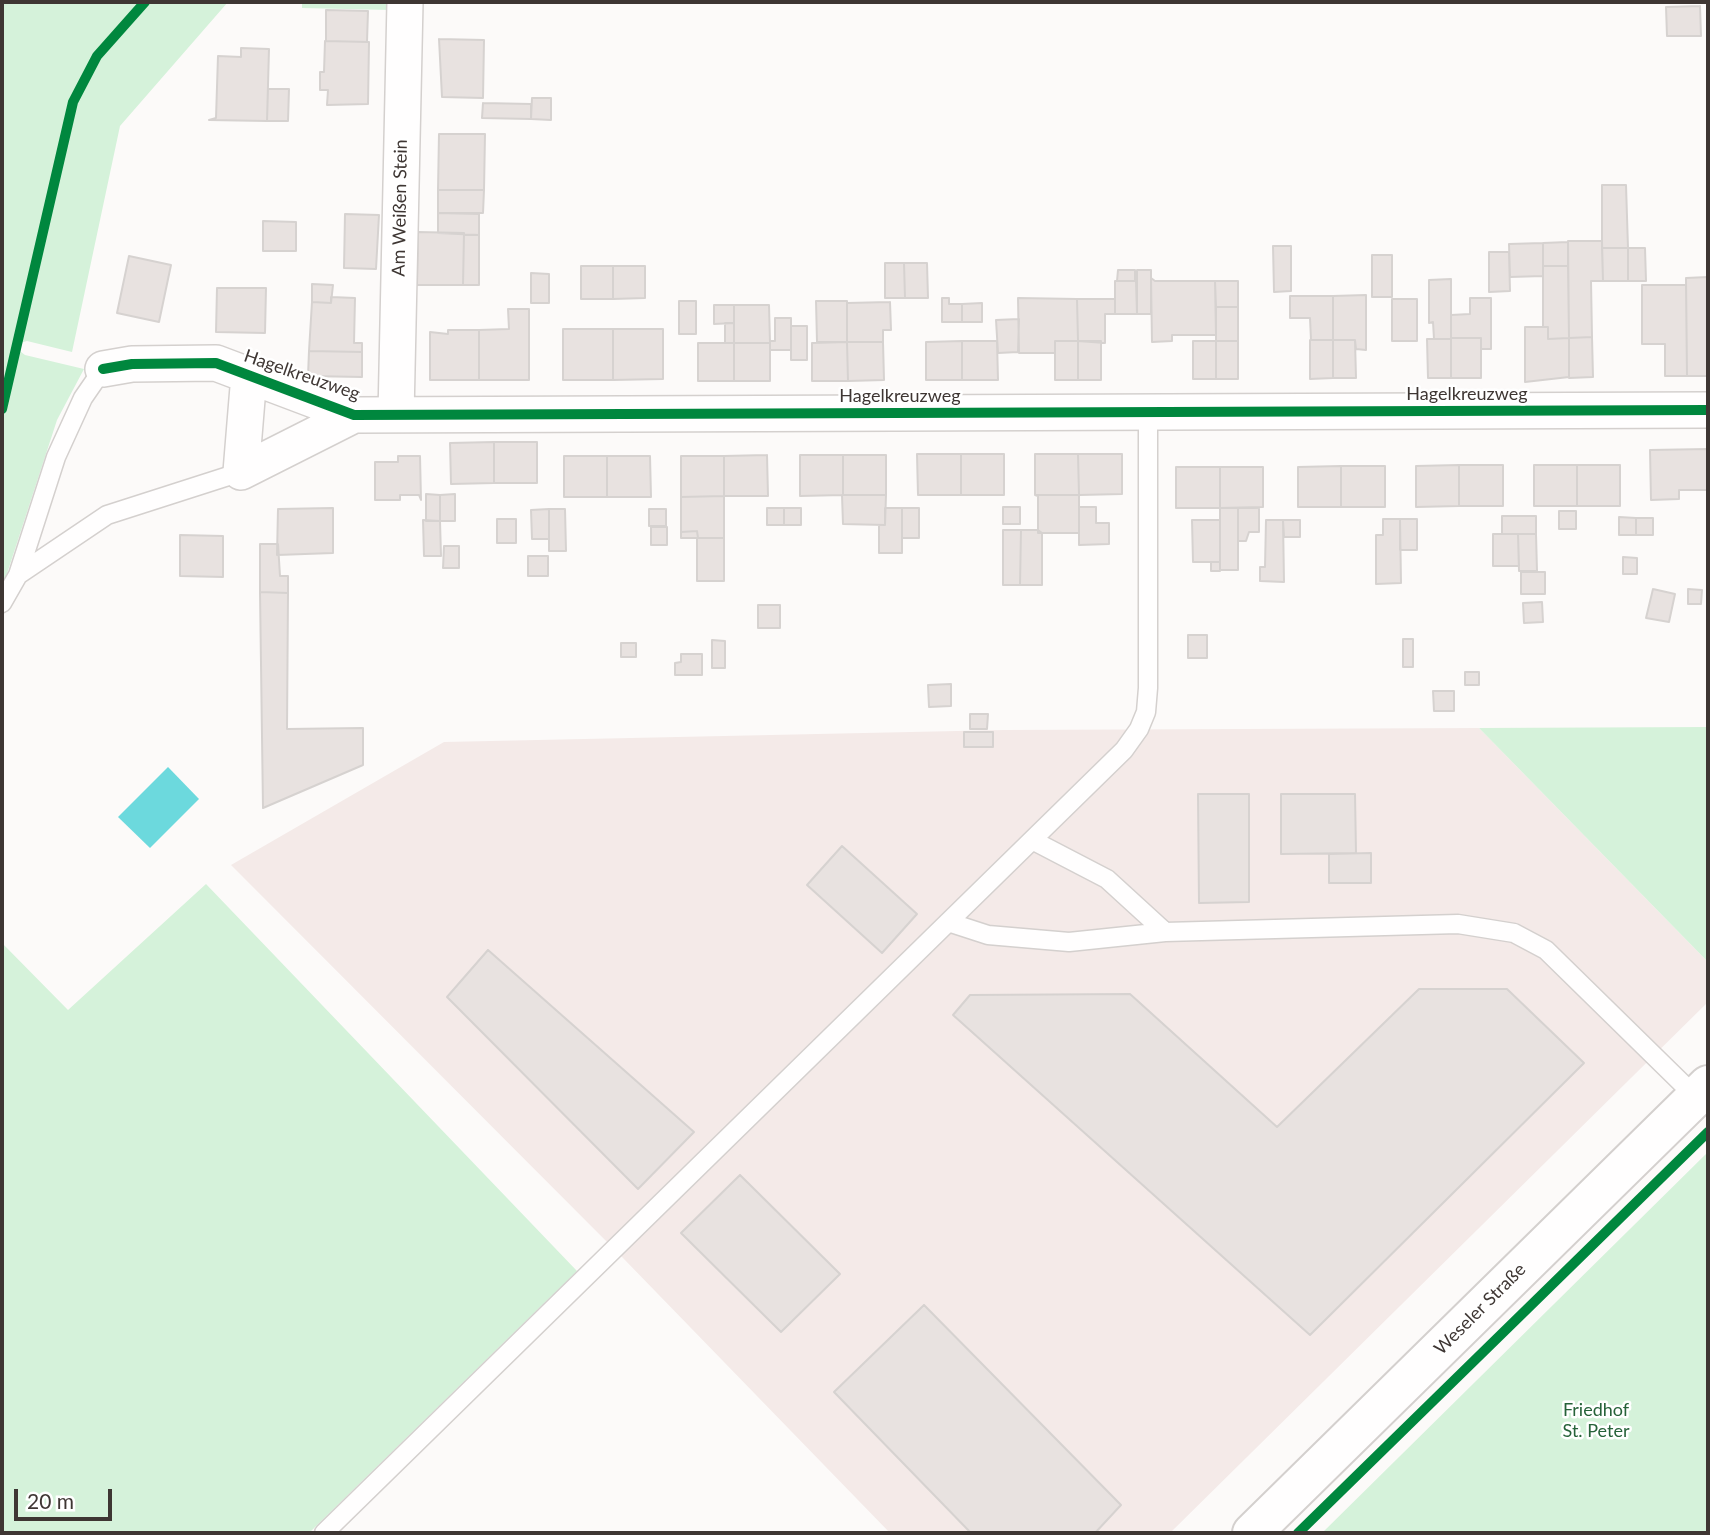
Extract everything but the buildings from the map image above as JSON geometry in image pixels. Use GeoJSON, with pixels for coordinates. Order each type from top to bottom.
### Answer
{"type":"FeatureCollection","features":[{"type":"Feature","properties":{"kind":"street","name":"Am Weißen Stein"},"geometry":{"type":"LineString","coordinates":[[396,415],[405,2]]}},
{"type":"Feature","properties":{"kind":"street","name":"Hagelkreuzweg"},"geometry":{"type":"LineString","coordinates":[[103,369],[132,364],[216,363],[354,415],[1708,410]]}},
{"type":"Feature","properties":{"kind":"street","name":"Hagelkreuzweg"},"geometry":{"type":"LineString","coordinates":[[241,472],[249,375]]}},
{"type":"Feature","properties":{"kind":"street","name":"Hagelkreuzweg"},"geometry":{"type":"LineString","coordinates":[[241,472],[354,415]]}},
{"type":"Feature","properties":{"kind":"street","name":"Weseler Straße"},"geometry":{"type":"LineString","coordinates":[[1252,1533],[1702,1091]]}},
{"type":"Feature","properties":{"kind":"lane"},"geometry":{"type":"LineString","coordinates":[[2,603],[18,575],[56,457],[83,398],[103,369]]}},
{"type":"Feature","properties":{"kind":"lane"},"geometry":{"type":"LineString","coordinates":[[324,1533],[1124,750],[1139,729],[1146,712],[1148,413]]}},
{"type":"Feature","properties":{"kind":"lane"},"geometry":{"type":"LineString","coordinates":[[18,575],[107,515],[241,472]]}},
{"type":"Feature","properties":{"kind":"lane"},"geometry":{"type":"LineString","coordinates":[[1032,840],[1107,879],[1165,932]]}},
{"type":"Feature","properties":{"kind":"lane"},"geometry":{"type":"LineString","coordinates":[[948,922],[988,935],[1069,942],[1165,932],[1458,924],[1514,933],[1546,950],[1702,1091]]}},
{"type":"Feature","properties":{"kind":"shaded area"},"geometry":{"type":"Polygon","coordinates":[[[1479,728],[1708,962],[1708,1002],[1170,1533],[890,1533],[623,1258],[231,865],[444,742],[1004,730],[1479,728]]]}},
{"type":"Feature","properties":{"kind":"green space"},"geometry":{"type":"Polygon","coordinates":[[[2,2],[228,2],[120,126],[72,352],[27,341],[12,345],[25,355],[84,369],[57,420],[2,589],[2,2]]]}},
{"type":"Feature","properties":{"kind":"green space"},"geometry":{"type":"Polygon","coordinates":[[[302,2],[391,2],[390,10],[302,8],[302,2]]]}},
{"type":"Feature","properties":{"kind":"green space"},"geometry":{"type":"Polygon","coordinates":[[[1708,727],[1708,962],[1479,728],[1708,727]]]}},
{"type":"Feature","properties":{"kind":"green space"},"geometry":{"type":"Polygon","coordinates":[[[206,884],[577,1271],[309,1533],[2,1533],[2,943],[68,1010],[206,884]]]}},
{"type":"Feature","properties":{"kind":"green space","name":"Friedhof St. Peter"},"geometry":{"type":"Polygon","coordinates":[[[1708,1152],[1708,1533],[1322,1533],[1708,1152]]]}},
{"type":"Feature","properties":{"kind":"water"},"geometry":{"type":"Polygon","coordinates":[[[168,767],[199,799],[150,848],[118,817],[168,767]]]}},
{"type":"Feature","properties":{"kind":"cycle path"},"geometry":{"type":"LineString","coordinates":[[2,409],[73,102],[97,56],[145,2]]}},
{"type":"Feature","properties":{"kind":"cycle path"},"geometry":{"type":"LineString","coordinates":[[103,369],[132,364],[216,363],[354,415],[1708,410]]}},
{"type":"Feature","properties":{"kind":"cycle path"},"geometry":{"type":"LineString","coordinates":[[1298,1533],[1708,1132]]}}]}
